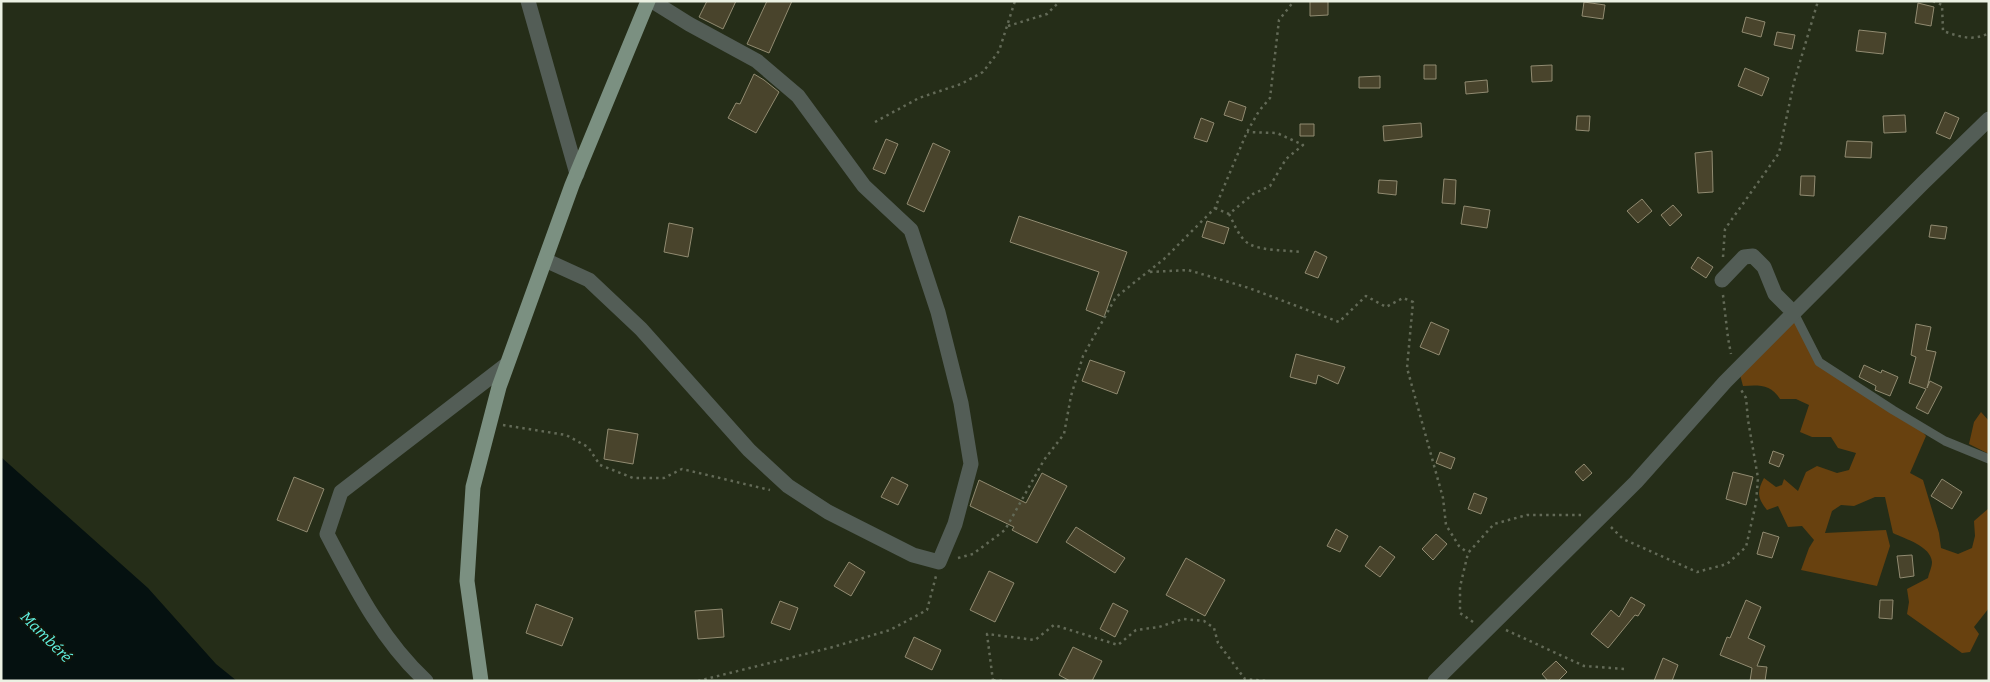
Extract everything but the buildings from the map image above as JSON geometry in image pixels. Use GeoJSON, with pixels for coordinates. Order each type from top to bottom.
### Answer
{"type":"FeatureCollection","features":[{"type":"Feature","properties":{"kind":"main road"},"geometry":{"type":"LineString","coordinates":[[481,681],[467,581],[473,487],[498,387],[577,174],[648,1]]}},
{"type":"Feature","properties":{"kind":"street"},"geometry":{"type":"LineString","coordinates":[[528,1],[577,174]]}},
{"type":"Feature","properties":{"kind":"street"},"geometry":{"type":"LineString","coordinates":[[545,260],[589,280],[641,329],[749,450],[788,486],[828,512],[905,550],[940,562],[955,524],[971,464],[961,402],[940,321],[911,230],[864,186],[798,96],[757,61],[689,24],[652,1]]}},
{"type":"Feature","properties":{"kind":"street"},"geometry":{"type":"LineString","coordinates":[[1435,681],[1636,482],[1735,371],[1989,119]]}},
{"type":"Feature","properties":{"kind":"street"},"geometry":{"type":"LineString","coordinates":[[1722,280],[1744,257],[1753,256],[1764,267],[1776,294],[1794,312]]}},
{"type":"Feature","properties":{"kind":"street"},"geometry":{"type":"LineString","coordinates":[[426,681],[414,670],[377,623],[327,534],[342,492],[506,366]]}},
{"type":"Feature","properties":{"kind":"lane"},"geometry":{"type":"LineString","coordinates":[[1794,312],[1819,362],[1945,441],[1989,459]]}},
{"type":"Feature","properties":{"kind":"path"},"geometry":{"type":"LineString","coordinates":[[875,122],[919,98],[961,84],[983,72],[999,51],[1015,1]]}},
{"type":"Feature","properties":{"kind":"path"},"geometry":{"type":"LineString","coordinates":[[1008,26],[1047,14],[1060,1]]}},
{"type":"Feature","properties":{"kind":"path"},"geometry":{"type":"LineString","coordinates":[[698,681],[890,630],[928,610],[940,562],[973,554],[1005,530],[1044,460],[1064,434],[1071,396],[1083,356],[1116,298],[1164,259],[1215,208],[1248,132],[1259,112],[1270,98],[1279,20],[1294,1]]}},
{"type":"Feature","properties":{"kind":"path"},"geometry":{"type":"LineString","coordinates":[[1467,628],[1473,621],[1460,613],[1460,587],[1468,553],[1494,524],[1527,515],[1601,516],[1623,539],[1697,572],[1727,564],[1746,547],[1756,503],[1758,478],[1746,398],[1740,389],[1728,338],[1722,280],[1725,229],[1779,153],[1794,82],[1818,1]]}},
{"type":"Feature","properties":{"kind":"path"},"geometry":{"type":"LineString","coordinates":[[1933,1],[1942,5],[1943,31],[1965,38],[1984,36],[1989,33]]}},
{"type":"Feature","properties":{"kind":"path"},"geometry":{"type":"LineString","coordinates":[[1229,214],[1253,194],[1270,186],[1286,159],[1303,145],[1277,133],[1248,132]]}},
{"type":"Feature","properties":{"kind":"path"},"geometry":{"type":"LineString","coordinates":[[1215,208],[1229,214],[1240,234],[1249,244],[1301,252]]}},
{"type":"Feature","properties":{"kind":"path"},"geometry":{"type":"LineString","coordinates":[[1148,272],[1188,270],[1249,288],[1340,322],[1366,296],[1386,307],[1403,298],[1413,302],[1408,368],[1442,498],[1446,526],[1459,546],[1468,553]]}},
{"type":"Feature","properties":{"kind":"path"},"geometry":{"type":"LineString","coordinates":[[489,423],[566,435],[588,447],[600,465],[633,478],[664,478],[682,469],[774,490]]}},
{"type":"Feature","properties":{"kind":"path"},"geometry":{"type":"LineString","coordinates":[[1004,681],[994,681],[987,634],[1035,640],[1054,625],[1118,645],[1136,630],[1159,627],[1183,619],[1204,621],[1214,628],[1218,643],[1245,679],[1266,681]]}},
{"type":"Feature","properties":{"kind":"path"},"geometry":{"type":"LineString","coordinates":[[1492,624],[1584,666],[1625,669]]}},
{"type":"Feature","properties":{"kind":"shaded area"},"geometry":{"type":"Polygon","coordinates":[[[1793,319],[1817,362],[1921,430],[1926,436],[1910,473],[1923,480],[1939,533],[1941,548],[1958,554],[1972,548],[1975,536],[1974,521],[1989,508],[1989,608],[1974,627],[1979,634],[1970,652],[1962,653],[1907,614],[1909,602],[1907,589],[1928,578],[1932,566],[1931,556],[1922,547],[1893,533],[1885,497],[1875,497],[1854,506],[1841,505],[1832,511],[1825,533],[1886,530],[1890,546],[1877,586],[1801,570],[1814,540],[1802,526],[1788,527],[1778,506],[1767,510],[1761,502],[1759,491],[1764,478],[1776,487],[1782,485],[1784,479],[1798,491],[1806,472],[1817,466],[1837,473],[1849,470],[1856,453],[1838,448],[1831,437],[1812,437],[1800,432],[1809,405],[1796,399],[1780,399],[1773,390],[1768,388],[1743,386],[1739,371],[1793,319]]]}},
{"type":"Feature","properties":{"kind":"shaded area"},"geometry":{"type":"Polygon","coordinates":[[[1981,412],[1989,421],[1989,454],[1969,444],[1974,422],[1981,412]]]}},
{"type":"Feature","properties":{"kind":"water","name":"Mambéré"},"geometry":{"type":"Polygon","coordinates":[[[1,457],[148,588],[216,664],[237,681],[1,681],[1,457]]]}}]}
